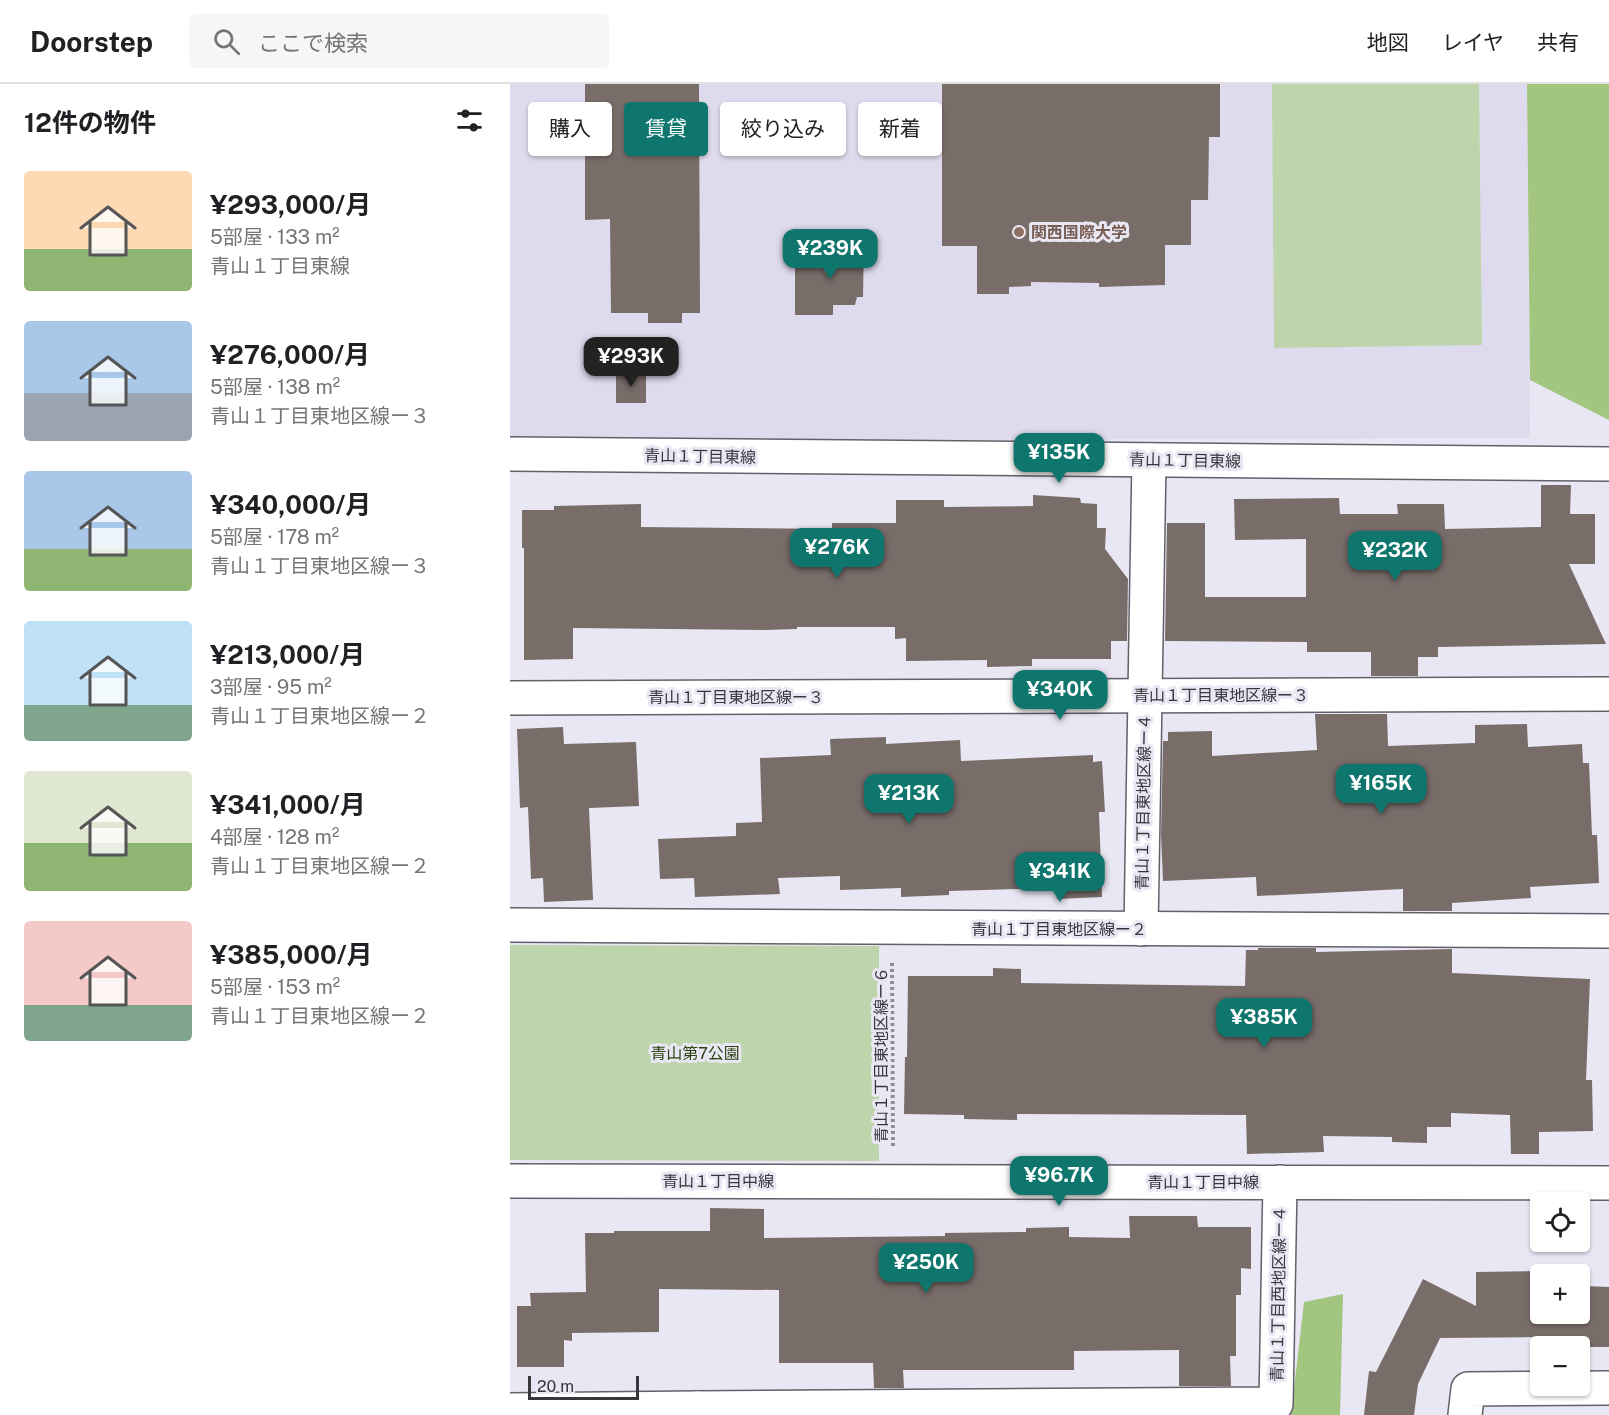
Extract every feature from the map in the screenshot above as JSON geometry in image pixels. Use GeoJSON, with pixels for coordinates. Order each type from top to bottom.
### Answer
{"type":"FeatureCollection","features":[{"type":"Feature","properties":{"kind":"street","name":"青山１丁目東線"},"geometry":{"type":"LineString","coordinates":[[510,454],[1609,464]]}},
{"type":"Feature","properties":{"kind":"street","name":"青山１丁目東地区線ー４"},"geometry":{"type":"LineString","coordinates":[[1141,929],[1149,460]]}},
{"type":"Feature","properties":{"kind":"street","name":"青山１丁目東地区線ー３"},"geometry":{"type":"LineString","coordinates":[[510,698],[1609,694]]}},
{"type":"Feature","properties":{"kind":"street","name":"青山１丁目東地区線ー２"},"geometry":{"type":"LineString","coordinates":[[510,926],[1609,931]]}},
{"type":"Feature","properties":{"kind":"street","name":"青山１丁目中線"},"geometry":{"type":"LineString","coordinates":[[510,1181],[1609,1183]]}},
{"type":"Feature","properties":{"kind":"street","name":"青山１丁目西地区線ー４"},"geometry":{"type":"LineString","coordinates":[[510,1410],[915,1411],[1276,1404],[1280,1182]]}},
{"type":"Feature","properties":{"kind":"street"},"geometry":{"type":"LineString","coordinates":[[1465,1415],[1468,1389],[1609,1388]]}},
{"type":"Feature","properties":{"kind":"path","name":"青山１丁目東地区線ー６"},"geometry":{"type":"LineString","coordinates":[[892,928],[893,1181]]}},
{"type":"Feature","properties":{"kind":"shaded area","name":"関西国際大学"},"geometry":{"type":"Polygon","coordinates":[[[510,84],[1527,84],[1530,438],[510,441],[510,84]]]}},
{"type":"Feature","properties":{"kind":"green space"},"geometry":{"type":"Polygon","coordinates":[[[1272,84],[1479,84],[1482,345],[1274,348],[1272,84]]]}},
{"type":"Feature","properties":{"kind":"green space"},"geometry":{"type":"Polygon","coordinates":[[[1527,84],[1609,84],[1609,420],[1530,380],[1527,84]]]}},
{"type":"Feature","properties":{"kind":"green space","name":"青山第7公園"},"geometry":{"type":"Polygon","coordinates":[[[510,945],[879,946],[879,1161],[510,1160],[510,945]]]}},
{"type":"Feature","properties":{"kind":"green space"},"geometry":{"type":"Polygon","coordinates":[[[1343,1294],[1340,1415],[1291,1415],[1304,1302],[1343,1294]]]}},
{"type":"Feature","properties":{"kind":"building"},"geometry":{"type":"Polygon","coordinates":[[[585,84],[699,84],[699,102],[624,102],[624,156],[699,156],[700,313],[682,313],[682,323],[648,323],[648,313],[611,313],[610,219],[585,220],[585,156],[612,156],[612,102],[585,102],[585,84]]]}},
{"type":"Feature","properties":{"kind":"building"},"geometry":{"type":"Polygon","coordinates":[[[942,84],[1220,84],[1220,137],[1209,137],[1208,200],[1191,200],[1191,245],[1165,245],[1165,285],[1099,287],[1099,283],[1031,282],[1031,286],[1009,287],[1009,294],[977,294],[977,246],[942,246],[942,84]]]}},
{"type":"Feature","properties":{"kind":"building"},"geometry":{"type":"Polygon","coordinates":[[[823,243],[864,243],[863,297],[857,297],[855,305],[833,305],[833,315],[795,315],[795,265],[823,265],[823,243]]]}},
{"type":"Feature","properties":{"kind":"building"},"geometry":{"type":"Polygon","coordinates":[[[616,374],[646,374],[646,403],[616,403],[616,374]]]}},
{"type":"Feature","properties":{"kind":"building"},"geometry":{"type":"Polygon","coordinates":[[[1541,485],[1571,485],[1570,514],[1595,514],[1595,564],[1569,564],[1606,644],[1438,647],[1438,657],[1418,657],[1418,676],[1371,676],[1371,652],[1307,652],[1307,642],[1165,641],[1167,523],[1205,523],[1205,597],[1306,597],[1306,539],[1235,540],[1234,499],[1339,498],[1340,514],[1398,514],[1397,504],[1444,504],[1445,529],[1541,527],[1541,485]]]}},
{"type":"Feature","properties":{"kind":"building"},"geometry":{"type":"Polygon","coordinates":[[[1033,495],[1080,498],[1081,503],[1097,504],[1097,528],[1106,528],[1105,549],[1128,579],[1127,641],[1111,641],[1111,659],[1032,659],[1032,666],[987,667],[987,660],[906,661],[906,638],[895,639],[895,627],[797,627],[797,629],[764,630],[573,628],[573,659],[524,660],[522,510],[554,510],[554,506],[641,504],[641,527],[832,529],[832,523],[896,523],[896,500],[944,500],[944,507],[1033,506],[1033,495]]]}},
{"type":"Feature","properties":{"kind":"building"},"geometry":{"type":"Polygon","coordinates":[[[1315,714],[1387,714],[1388,746],[1475,743],[1475,725],[1527,724],[1528,747],[1582,744],[1583,763],[1589,763],[1592,835],[1597,835],[1599,883],[1530,887],[1531,898],[1452,903],[1452,911],[1403,911],[1403,889],[1257,896],[1256,877],[1163,881],[1161,835],[1163,741],[1168,741],[1168,732],[1212,731],[1212,756],[1317,750],[1315,714]]]}},
{"type":"Feature","properties":{"kind":"building"},"geometry":{"type":"Polygon","coordinates":[[[563,727],[564,744],[636,742],[639,806],[589,808],[593,900],[544,902],[543,878],[531,879],[528,807],[520,808],[517,729],[563,727]]]}},
{"type":"Feature","properties":{"kind":"building"},"geometry":{"type":"Polygon","coordinates":[[[886,737],[886,744],[960,740],[961,761],[1093,755],[1093,762],[1102,761],[1105,812],[1099,812],[1102,897],[1057,899],[1056,888],[949,891],[949,895],[901,897],[901,888],[840,890],[840,876],[778,878],[780,894],[695,897],[694,878],[660,879],[658,839],[736,836],[736,823],[762,822],[760,758],[831,755],[830,739],[886,737]]]}},
{"type":"Feature","properties":{"kind":"building"},"geometry":{"type":"Polygon","coordinates":[[[1258,948],[1316,948],[1316,952],[1452,949],[1452,973],[1590,979],[1586,1080],[1592,1080],[1593,1131],[1539,1132],[1539,1154],[1511,1154],[1510,1115],[1451,1113],[1451,1127],[1427,1127],[1427,1143],[1392,1142],[1392,1137],[1323,1136],[1324,1152],[1247,1154],[1246,1115],[1017,1114],[1017,1120],[964,1119],[964,1115],[904,1114],[908,976],[993,976],[993,968],[1021,969],[1021,983],[1245,986],[1246,950],[1258,950],[1258,948]]]}},
{"type":"Feature","properties":{"kind":"building"},"geometry":{"type":"Polygon","coordinates":[[[710,1208],[764,1209],[764,1238],[945,1236],[945,1233],[1026,1232],[1026,1228],[1069,1227],[1069,1237],[1130,1238],[1129,1216],[1197,1216],[1198,1227],[1251,1227],[1251,1269],[1241,1268],[1241,1295],[1236,1295],[1236,1356],[1230,1356],[1231,1386],[1179,1386],[1179,1350],[1074,1351],[1074,1370],[903,1370],[904,1388],[874,1388],[873,1363],[779,1363],[779,1290],[659,1289],[659,1332],[572,1333],[572,1341],[564,1340],[564,1367],[517,1367],[517,1306],[531,1306],[530,1293],[586,1292],[585,1233],[710,1231],[710,1208]]]}},
{"type":"Feature","properties":{"kind":"building"},"geometry":{"type":"Polygon","coordinates":[[[1530,1271],[1530,1324],[1590,1324],[1590,1286],[1609,1287],[1609,1347],[1590,1347],[1590,1336],[1440,1338],[1418,1384],[1414,1415],[1364,1415],[1369,1371],[1376,1372],[1423,1279],[1476,1306],[1476,1272],[1530,1271]]]}},
{"type":"Feature","properties":{"kind":"place","name":"関西国際大学"},"geometry":{"type":"Point","coordinates":[1019,232]}}]}
